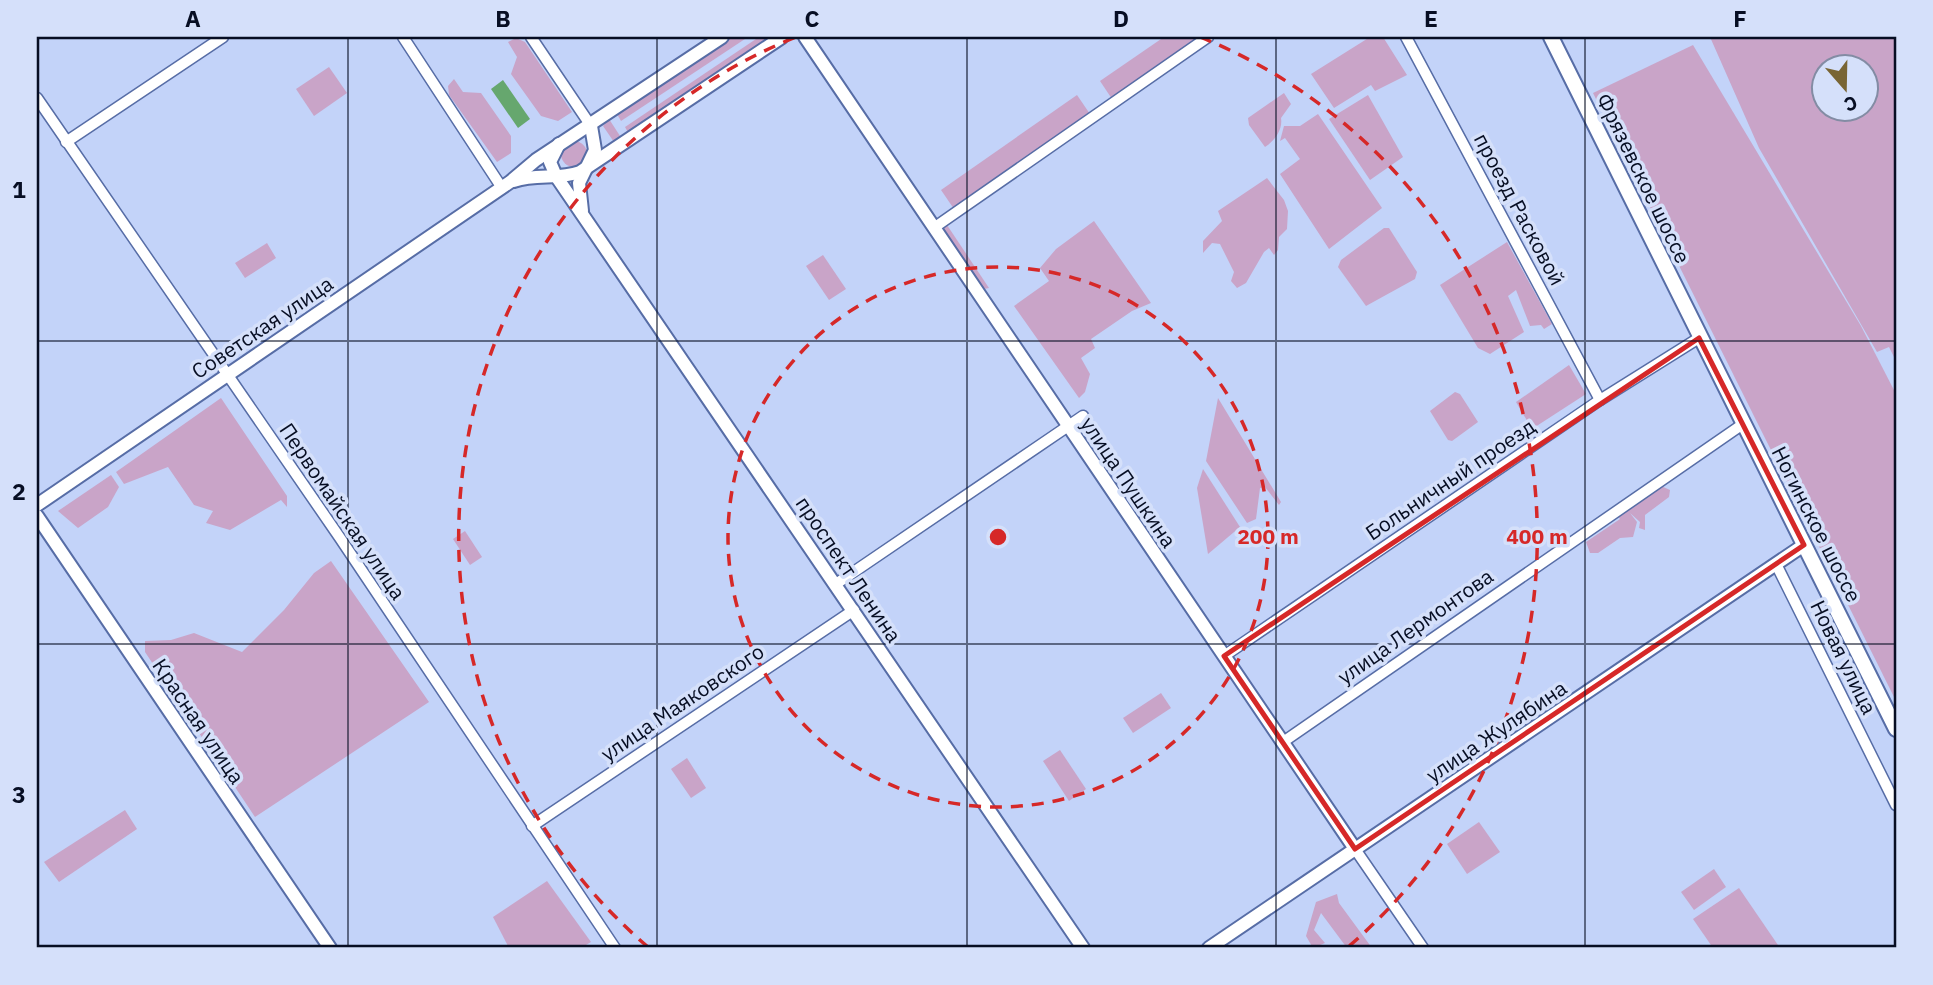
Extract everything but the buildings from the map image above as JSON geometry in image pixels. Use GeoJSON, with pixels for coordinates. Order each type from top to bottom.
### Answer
{"type":"FeatureCollection","features":[{"type":"Feature","properties":{"kind":"highway","name":"Фрязевское шоссе"},"geometry":{"type":"LineString","coordinates":[[1551,37],[1699,338]]}},
{"type":"Feature","properties":{"kind":"highway","name":"Ногинское шоссе"},"geometry":{"type":"LineString","coordinates":[[1699,338],[1896,729]]}},
{"type":"Feature","properties":{"kind":"main road","name":"Советская улица"},"geometry":{"type":"LineString","coordinates":[[37,505],[225,374],[506,185],[559,144],[722,37]]}},
{"type":"Feature","properties":{"kind":"main road"},"geometry":{"type":"LineString","coordinates":[[559,144],[550,162],[556,176],[573,175],[782,37]]}},
{"type":"Feature","properties":{"kind":"main road","name":"улица Пушкина"},"geometry":{"type":"LineString","coordinates":[[805,37],[1355,849]]}},
{"type":"Feature","properties":{"kind":"main road"},"geometry":{"type":"LineString","coordinates":[[583,211],[579,183],[595,150],[591,125]]}},
{"type":"Feature","properties":{"kind":"main road"},"geometry":{"type":"LineString","coordinates":[[576,134],[590,141],[595,150]]}},
{"type":"Feature","properties":{"kind":"main road","name":"Советская улица"},"geometry":{"type":"LineString","coordinates":[[506,185],[531,176],[556,176]]}},
{"type":"Feature","properties":{"kind":"main road","name":"проспект Ленина"},"geometry":{"type":"LineString","coordinates":[[556,176],[583,211],[1083,948]]}},
{"type":"Feature","properties":{"kind":"main road","name":"Красная улица"},"geometry":{"type":"LineString","coordinates":[[37,516],[330,948]]}},
{"type":"Feature","properties":{"kind":"main road","name":"улица Жулябина"},"geometry":{"type":"LineString","coordinates":[[1209,948],[1804,545]]}},
{"type":"Feature","properties":{"kind":"street"},"geometry":{"type":"LineString","coordinates":[[66,142],[223,37]]}},
{"type":"Feature","properties":{"kind":"street"},"geometry":{"type":"LineString","coordinates":[[404,37],[506,185]]}},
{"type":"Feature","properties":{"kind":"street"},"geometry":{"type":"LineString","coordinates":[[531,37],[591,125]]}},
{"type":"Feature","properties":{"kind":"street"},"geometry":{"type":"LineString","coordinates":[[935,227],[1208,37]]}},
{"type":"Feature","properties":{"kind":"street","name":"проезд Расковой"},"geometry":{"type":"LineString","coordinates":[[1406,37],[1600,400]]}},
{"type":"Feature","properties":{"kind":"street","name":"Первомайская улица"},"geometry":{"type":"LineString","coordinates":[[37,98],[340,538],[615,948]]}},
{"type":"Feature","properties":{"kind":"street","name":"Больничный проезд"},"geometry":{"type":"LineString","coordinates":[[1224,656],[1600,400],[1699,338]]}},
{"type":"Feature","properties":{"kind":"street"},"geometry":{"type":"LineString","coordinates":[[836,584],[1083,416]]}},
{"type":"Feature","properties":{"kind":"street","name":"улица Лермонтова"},"geometry":{"type":"LineString","coordinates":[[1283,742],[1743,424]]}},
{"type":"Feature","properties":{"kind":"street","name":"Новая улица"},"geometry":{"type":"LineString","coordinates":[[1776,564],[1896,805]]}},
{"type":"Feature","properties":{"kind":"street","name":"улица Маяковского"},"geometry":{"type":"LineString","coordinates":[[532,826],[854,610]]}},
{"type":"Feature","properties":{"kind":"street","name":"улица Пушкина"},"geometry":{"type":"LineString","coordinates":[[1355,849],[1423,948]]}},
{"type":"Feature","properties":{"kind":"highlighted area"},"geometry":{"type":"Polygon","coordinates":[[[1699,338],[1804,545],[1355,849],[1224,656],[1699,338]]]}},
{"type":"Feature","properties":{"kind":"shaded area"},"geometry":{"type":"Polygon","coordinates":[[[732,37],[748,37],[621,121],[617,114],[732,37]]]}},
{"type":"Feature","properties":{"kind":"shaded area"},"geometry":{"type":"Polygon","coordinates":[[[759,37],[774,37],[629,134],[625,127],[759,37]]]}},
{"type":"Feature","properties":{"kind":"shaded area"},"geometry":{"type":"Polygon","coordinates":[[[1164,37],[1203,37],[1112,99],[1100,81],[1164,37]]]}},
{"type":"Feature","properties":{"kind":"shaded area"},"geometry":{"type":"Polygon","coordinates":[[[1370,37],[1383,37],[1407,75],[1375,91],[1371,85],[1334,108],[1311,74],[1370,37]]]}},
{"type":"Feature","properties":{"kind":"shaded area"},"geometry":{"type":"Polygon","coordinates":[[[1710,37],[1896,37],[1896,361],[1889,347],[1877,352],[1759,148],[1710,37]]]}},
{"type":"Feature","properties":{"kind":"shaded area"},"geometry":{"type":"Polygon","coordinates":[[[516,38],[525,42],[572,112],[558,121],[541,116],[511,74],[517,57],[508,42],[516,38]]]}},
{"type":"Feature","properties":{"kind":"shaded area"},"geometry":{"type":"Polygon","coordinates":[[[1693,45],[1861,326],[1896,394],[1896,701],[1593,93],[1693,45]]]}},
{"type":"Feature","properties":{"kind":"shaded area"},"geometry":{"type":"Polygon","coordinates":[[[329,67],[347,93],[314,116],[296,89],[329,67]]]}},
{"type":"Feature","properties":{"kind":"shaded area"},"geometry":{"type":"Polygon","coordinates":[[[454,79],[463,92],[481,93],[511,136],[511,153],[497,162],[449,95],[448,86],[454,79]]]}},
{"type":"Feature","properties":{"kind":"shaded area"},"geometry":{"type":"Polygon","coordinates":[[[503,80],[530,119],[518,128],[491,89],[503,80]]]}},
{"type":"Feature","properties":{"kind":"shaded area"},"geometry":{"type":"Polygon","coordinates":[[[1284,93],[1291,104],[1281,118],[1277,135],[1265,147],[1249,125],[1248,118],[1284,93]]]}},
{"type":"Feature","properties":{"kind":"shaded area"},"geometry":{"type":"Polygon","coordinates":[[[1077,95],[1090,114],[954,209],[941,190],[1077,95]]]}},
{"type":"Feature","properties":{"kind":"shaded area"},"geometry":{"type":"Polygon","coordinates":[[[1368,95],[1403,157],[1370,180],[1329,119],[1368,95]]]}},
{"type":"Feature","properties":{"kind":"shaded area"},"geometry":{"type":"Polygon","coordinates":[[[1318,114],[1382,208],[1329,249],[1280,174],[1300,159],[1285,138],[1280,141],[1284,126],[1300,126],[1318,114]]]}},
{"type":"Feature","properties":{"kind":"shaded area"},"geometry":{"type":"Polygon","coordinates":[[[609,119],[622,139],[614,142],[603,126],[609,119]]]}},
{"type":"Feature","properties":{"kind":"shaded area"},"geometry":{"type":"Polygon","coordinates":[[[574,141],[583,145],[587,154],[583,163],[574,167],[565,163],[561,154],[565,145],[574,141]]]}},
{"type":"Feature","properties":{"kind":"shaded area"},"geometry":{"type":"Polygon","coordinates":[[[1267,178],[1284,200],[1288,211],[1287,229],[1279,237],[1278,250],[1274,255],[1269,248],[1264,252],[1246,283],[1237,288],[1231,281],[1234,272],[1220,244],[1212,243],[1203,253],[1203,241],[1222,221],[1218,211],[1267,178]]]}},
{"type":"Feature","properties":{"kind":"shaded area"},"geometry":{"type":"Polygon","coordinates":[[[1094,221],[1151,303],[1132,311],[1091,339],[1095,348],[1081,358],[1090,374],[1085,392],[1079,398],[1014,306],[1049,281],[1040,268],[1056,249],[1094,221]]]}},
{"type":"Feature","properties":{"kind":"shaded area"},"geometry":{"type":"Polygon","coordinates":[[[945,222],[989,288],[984,289],[942,226],[945,222]]]}},
{"type":"Feature","properties":{"kind":"shaded area"},"geometry":{"type":"Polygon","coordinates":[[[1384,228],[1389,228],[1417,272],[1415,279],[1366,306],[1338,267],[1341,260],[1384,228]]]}},
{"type":"Feature","properties":{"kind":"shaded area"},"geometry":{"type":"Polygon","coordinates":[[[1507,242],[1552,324],[1544,329],[1541,325],[1530,326],[1516,290],[1508,296],[1524,332],[1490,354],[1478,348],[1440,285],[1507,242]]]}},
{"type":"Feature","properties":{"kind":"shaded area"},"geometry":{"type":"Polygon","coordinates":[[[267,243],[276,258],[245,278],[235,263],[267,243]]]}},
{"type":"Feature","properties":{"kind":"shaded area"},"geometry":{"type":"Polygon","coordinates":[[[823,255],[846,289],[829,300],[806,266],[823,255]]]}},
{"type":"Feature","properties":{"kind":"shaded area"},"geometry":{"type":"Polygon","coordinates":[[[1569,365],[1586,394],[1532,429],[1516,402],[1569,365]]]}},
{"type":"Feature","properties":{"kind":"shaded area"},"geometry":{"type":"Polygon","coordinates":[[[1455,392],[1460,394],[1478,422],[1452,441],[1448,440],[1430,411],[1455,392]]]}},
{"type":"Feature","properties":{"kind":"shaded area"},"geometry":{"type":"Polygon","coordinates":[[[221,398],[287,496],[287,507],[281,500],[230,530],[206,523],[213,511],[194,505],[168,467],[124,484],[116,472],[221,398]]]}},
{"type":"Feature","properties":{"kind":"shaded area"},"geometry":{"type":"Polygon","coordinates":[[[1218,398],[1281,502],[1279,505],[1265,487],[1260,488],[1256,519],[1247,523],[1206,461],[1218,398]]]}},
{"type":"Feature","properties":{"kind":"shaded area"},"geometry":{"type":"Polygon","coordinates":[[[1203,469],[1240,527],[1208,554],[1197,488],[1203,469]]]}},
{"type":"Feature","properties":{"kind":"shaded area"},"geometry":{"type":"Polygon","coordinates":[[[111,475],[119,487],[108,507],[78,528],[58,511],[111,475]]]}},
{"type":"Feature","properties":{"kind":"shaded area"},"geometry":{"type":"Polygon","coordinates":[[[1661,486],[1670,490],[1669,497],[1645,515],[1645,530],[1639,528],[1640,522],[1630,513],[1637,522],[1633,537],[1620,538],[1598,553],[1590,553],[1586,542],[1620,519],[1617,515],[1661,486]]]}},
{"type":"Feature","properties":{"kind":"shaded area"},"geometry":{"type":"Polygon","coordinates":[[[465,531],[482,557],[470,565],[453,539],[465,531]]]}},
{"type":"Feature","properties":{"kind":"shaded area"},"geometry":{"type":"Polygon","coordinates":[[[331,561],[429,702],[255,817],[145,652],[145,641],[171,640],[194,633],[242,652],[284,610],[314,573],[331,561]]]}},
{"type":"Feature","properties":{"kind":"shaded area"},"geometry":{"type":"Polygon","coordinates":[[[1161,693],[1171,708],[1133,733],[1123,718],[1161,693]]]}},
{"type":"Feature","properties":{"kind":"shaded area"},"geometry":{"type":"Polygon","coordinates":[[[1060,750],[1086,789],[1069,801],[1043,761],[1060,750]]]}},
{"type":"Feature","properties":{"kind":"shaded area"},"geometry":{"type":"Polygon","coordinates":[[[687,758],[706,788],[691,798],[671,769],[687,758]]]}},
{"type":"Feature","properties":{"kind":"shaded area"},"geometry":{"type":"Polygon","coordinates":[[[125,810],[137,829],[59,882],[44,862],[125,810]]]}},
{"type":"Feature","properties":{"kind":"shaded area"},"geometry":{"type":"Polygon","coordinates":[[[1479,822],[1500,852],[1467,874],[1447,844],[1479,822]]]}},
{"type":"Feature","properties":{"kind":"shaded area"},"geometry":{"type":"Polygon","coordinates":[[[1714,869],[1726,887],[1694,910],[1681,892],[1714,869]]]}},
{"type":"Feature","properties":{"kind":"shaded area"},"geometry":{"type":"Polygon","coordinates":[[[547,881],[591,942],[581,948],[509,948],[493,917],[547,881]]]}},
{"type":"Feature","properties":{"kind":"shaded area"},"geometry":{"type":"Polygon","coordinates":[[[1739,888],[1780,948],[1713,948],[1693,919],[1739,888]]]}},
{"type":"Feature","properties":{"kind":"shaded area"},"geometry":{"type":"Polygon","coordinates":[[[1337,894],[1339,903],[1372,948],[1347,948],[1321,913],[1314,930],[1325,943],[1313,948],[1306,936],[1316,902],[1337,894]]]}}]}
